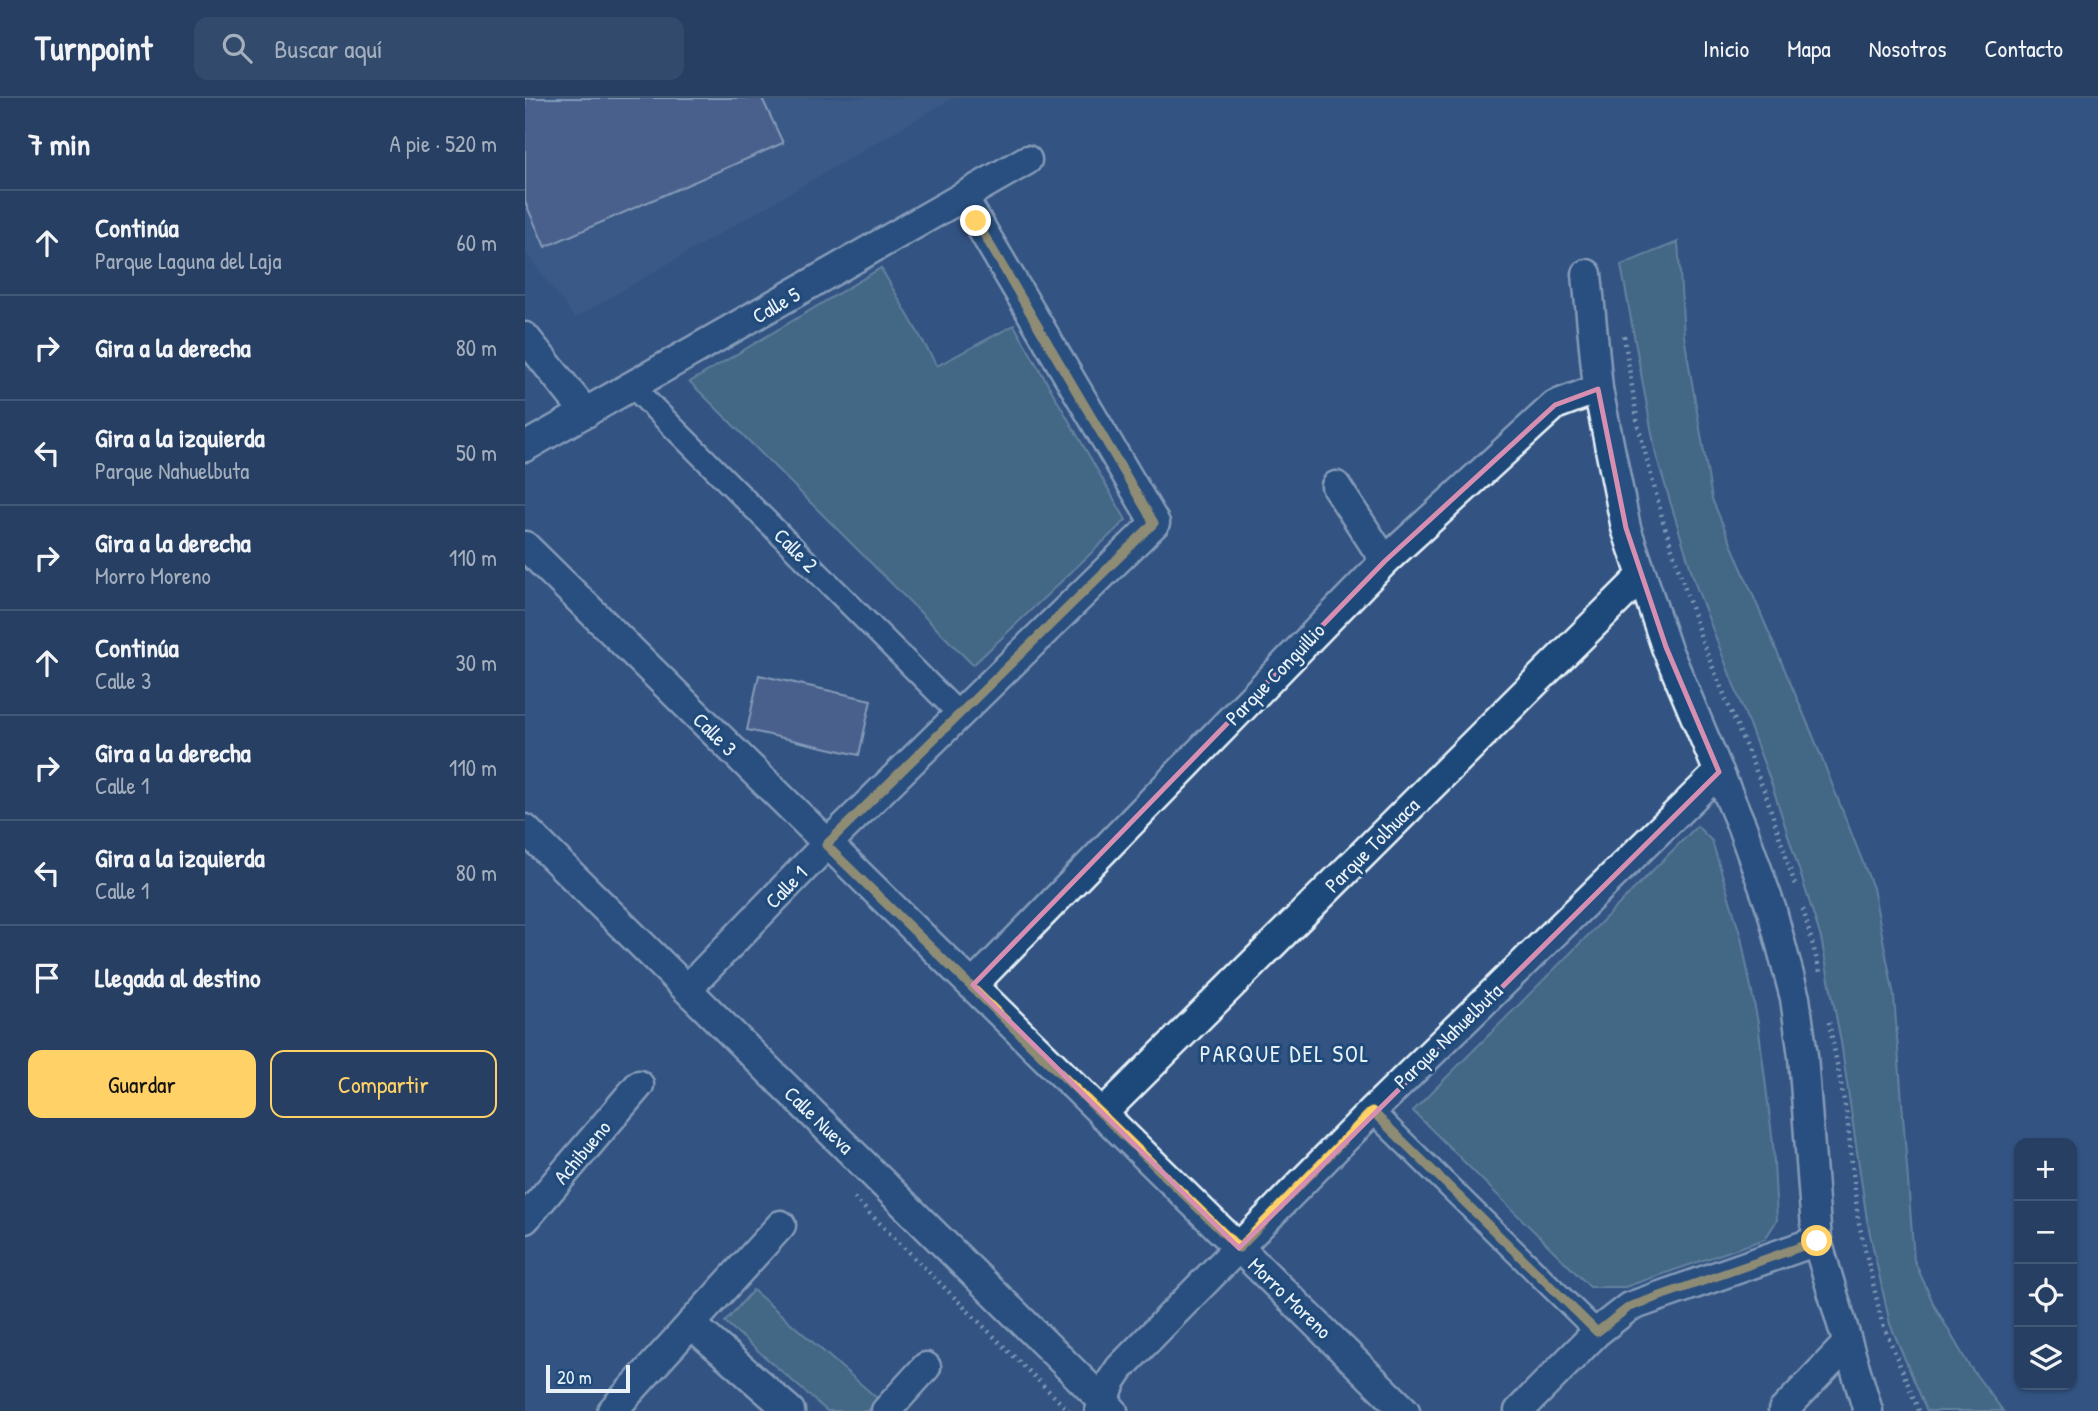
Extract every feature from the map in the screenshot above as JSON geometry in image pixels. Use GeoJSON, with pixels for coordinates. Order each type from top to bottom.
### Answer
{"type":"FeatureCollection","features":[{"type":"Feature","properties":{"kind":"street","name":"Calle 5"},"geometry":{"type":"LineString","coordinates":[[525,447],[1027,160]]}},
{"type":"Feature","properties":{"kind":"street","name":"Calle 1"},"geometry":{"type":"LineString","coordinates":[[688,988],[826,845],[1154,523],[963,197]]}},
{"type":"Feature","properties":{"kind":"street"},"geometry":{"type":"LineString","coordinates":[[1587,274],[1598,389],[1626,528],[1666,647],[1742,827],[1772,911],[1795,998],[1817,1241],[1868,1411]]}},
{"type":"Feature","properties":{"kind":"street"},"geometry":{"type":"LineString","coordinates":[[525,337],[586,413]]}},
{"type":"Feature","properties":{"kind":"street","name":"Calle 2"},"geometry":{"type":"LineString","coordinates":[[632,386],[959,714]]}},
{"type":"Feature","properties":{"kind":"street","name":"Parque Conguillio"},"geometry":{"type":"LineString","coordinates":[[973,985],[1385,561],[1555,405],[1598,389]]}},
{"type":"Feature","properties":{"kind":"street"},"geometry":{"type":"LineString","coordinates":[[1336,486],[1385,561]]}},
{"type":"Feature","properties":{"kind":"street","name":"Calle 3"},"geometry":{"type":"LineString","coordinates":[[525,546],[905,921]]}},
{"type":"Feature","properties":{"kind":"street","name":"Parque Tolhuaca"},"geometry":{"type":"LineString","coordinates":[[1102,1114],[1642,576]]}},
{"type":"Feature","properties":{"kind":"street","name":"Parque Nahuelbuta"},"geometry":{"type":"LineString","coordinates":[[1106,1408],[1120,1368],[1372,1111],[1719,772]]}},
{"type":"Feature","properties":{"kind":"street","name":"Calle Nueva"},"geometry":{"type":"LineString","coordinates":[[525,829],[688,988],[1106,1408]]}},
{"type":"Feature","properties":{"kind":"street","name":"Morro Moreno"},"geometry":{"type":"LineString","coordinates":[[905,921],[1405,1411]]}},
{"type":"Feature","properties":{"kind":"street","name":"Achibueno"},"geometry":{"type":"LineString","coordinates":[[525,1219],[639,1085]]}},
{"type":"Feature","properties":{"kind":"street"},"geometry":{"type":"LineString","coordinates":[[1372,1111],[1597,1332]]}},
{"type":"Feature","properties":{"kind":"street"},"geometry":{"type":"LineString","coordinates":[[612,1411],[781,1225]]}},
{"type":"Feature","properties":{"kind":"street"},"geometry":{"type":"LineString","coordinates":[[1519,1411],[1597,1332],[1629,1307],[1817,1241]]}},
{"type":"Feature","properties":{"kind":"street"},"geometry":{"type":"LineString","coordinates":[[691,1324],[790,1411]]}},
{"type":"Feature","properties":{"kind":"street"},"geometry":{"type":"LineString","coordinates":[[1783,1411],[1847,1344]]}},
{"type":"Feature","properties":{"kind":"street"},"geometry":{"type":"LineString","coordinates":[[885,1411],[926,1367]]}},
{"type":"Feature","properties":{"kind":"highlighted area"},"geometry":{"type":"Polygon","coordinates":[[[1598,389],[1626,528],[1666,647],[1719,772],[1239,1248],[973,985],[1385,561],[1555,405],[1598,389]]]}},
{"type":"Feature","properties":{"kind":"shaded area"},"geometry":{"type":"Polygon","coordinates":[[[525,98],[953,98],[575,318],[525,252],[525,98]]]}},
{"type":"Feature","properties":{"kind":"green space"},"geometry":{"type":"Polygon","coordinates":[[[1678,242],[1684,336],[1712,499],[1813,736],[1873,888],[1894,996],[1914,1260],[1934,1305],[1968,1364],[2003,1411],[1927,1411],[1890,1324],[1867,1220],[1841,1042],[1821,938],[1771,782],[1696,586],[1656,455],[1621,265],[1678,242]]]}},
{"type":"Feature","properties":{"kind":"green space"},"geometry":{"type":"Polygon","coordinates":[[[881,268],[937,366],[1014,325],[1126,520],[973,665],[690,382],[881,268]]]}},
{"type":"Feature","properties":{"kind":"green space"},"geometry":{"type":"Polygon","coordinates":[[[1697,826],[1712,841],[1741,937],[1758,1023],[1773,1143],[1777,1220],[1765,1239],[1625,1287],[1590,1287],[1413,1111],[1697,826]]]}},
{"type":"Feature","properties":{"kind":"green space"},"geometry":{"type":"Polygon","coordinates":[[[753,1290],[878,1399],[868,1411],[827,1411],[725,1322],[753,1290]]]}},
{"type":"Feature","properties":{"kind":"building"},"geometry":{"type":"Polygon","coordinates":[[[525,98],[762,98],[783,143],[545,247],[525,202],[525,98]]]}},
{"type":"Feature","properties":{"kind":"building"},"geometry":{"type":"Polygon","coordinates":[[[759,675],[871,700],[859,755],[747,730],[759,675]]]}},
{"type":"Feature","properties":{"kind":"district","name":"PARQUE DEL SOL"},"geometry":{"type":"Point","coordinates":[1285,1053]}},
{"type":"Feature","properties":{"kind":"route"},"geometry":{"type":"LineString","coordinates":[[976,221],[1154,523],[826,845],[973,985],[1239,1248],[1372,1111],[1597,1332],[1629,1307],[1817,1241]]}}]}
